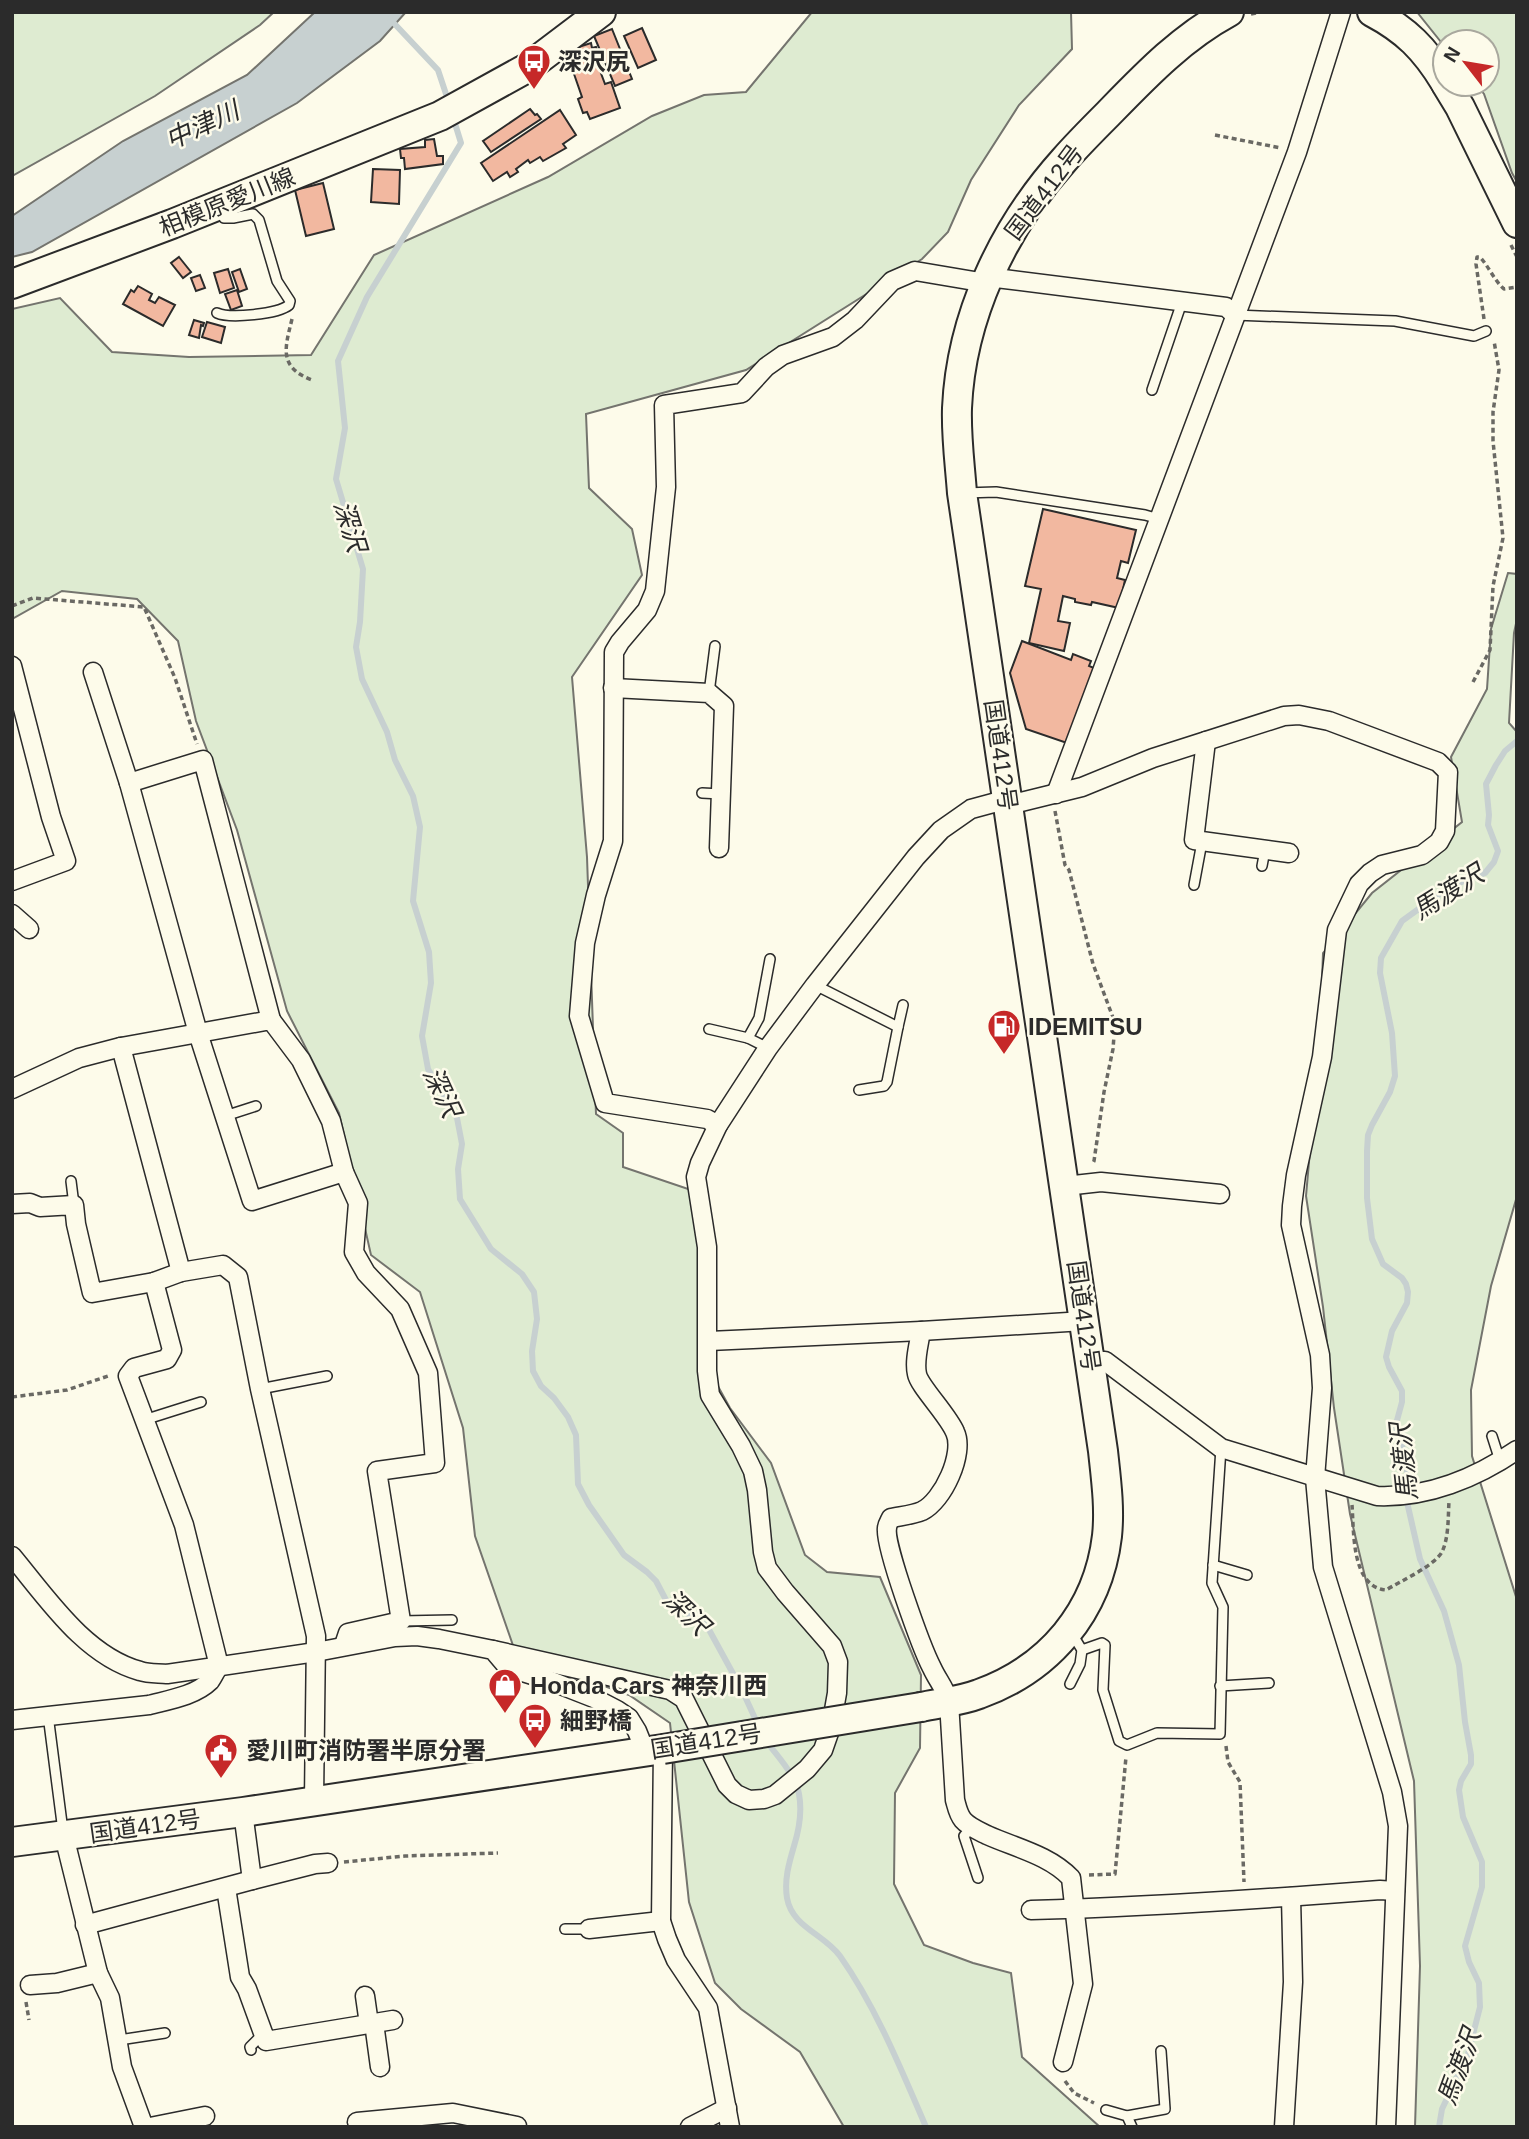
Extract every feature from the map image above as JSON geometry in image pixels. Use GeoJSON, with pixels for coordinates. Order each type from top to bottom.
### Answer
{"type":"FeatureCollection","features":[{"type":"Feature","properties":{"kind":"main road","name":"相模原愛川線"},"geometry":{"type":"LineString","coordinates":[[12,284],[219,206],[451,110],[527,68],[601,12]]}},
{"type":"Feature","properties":{"kind":"main road"},"geometry":{"type":"LineString","coordinates":[[1372,12],[1390,21],[1413,39],[1431,59]]}},
{"type":"Feature","properties":{"kind":"main road","name":"国道412号"},"geometry":{"type":"LineString","coordinates":[[12,1842],[243,1812],[949,1702],[977,1695],[1008,1682],[1062,1640],[1076,1641],[1080,1617],[1093,1591],[1102,1561],[1107,1536],[1108,1493],[1084,1321],[1075,1185],[1007,799],[962,493],[957,409],[962,362],[974,312],[996,259],[1023,213],[1062,161],[1176,47],[1209,23],[1239,13]]}},
{"type":"Feature","properties":{"kind":"main road"},"geometry":{"type":"LineString","coordinates":[[1455,98],[1514,234]]}},
{"type":"Feature","properties":{"kind":"street"},"geometry":{"type":"LineString","coordinates":[[1054,795],[1297,152],[1340,12]]}},
{"type":"Feature","properties":{"kind":"street"},"geometry":{"type":"LineString","coordinates":[[718,1125],[707,1119],[605,1103],[579,1016],[585,943],[613,841],[614,652],[647,610],[655,591],[666,487],[664,405],[742,393],[766,367],[783,355],[833,337],[855,320],[892,281],[915,271],[1226,307],[1235,315]]}},
{"type":"Feature","properties":{"kind":"street"},"geometry":{"type":"LineString","coordinates":[[12,666],[17,704],[45,819],[66,861],[12,881]]}},
{"type":"Feature","properties":{"kind":"street"},"geometry":{"type":"LineString","coordinates":[[93,672],[129,783],[198,1033],[252,1201],[344,1172]]}},
{"type":"Feature","properties":{"kind":"street"},"geometry":{"type":"LineString","coordinates":[[613,688],[709,693],[724,706],[719,848]]}},
{"type":"Feature","properties":{"kind":"street"},"geometry":{"type":"LineString","coordinates":[[12,1556],[80,1634],[123,1665],[143,1672],[167,1674],[316,1652],[395,1637],[417,1636],[468,1643],[670,1690],[684,1699],[727,1785],[736,1794],[749,1800],[775,1795],[807,1769],[823,1750],[838,1693],[838,1662],[832,1646],[767,1568],[753,1471],[710,1395],[707,1371],[707,1247],[696,1177],[718,1125],[768,1048],[916,857],[941,830],[971,808],[1007,799],[1021,802],[1082,787],[1153,758],[1284,716],[1299,715],[1329,720],[1438,762],[1448,772],[1445,831],[1439,842],[1422,855],[1382,864],[1370,873],[1359,884],[1337,930],[1322,1056],[1296,1175],[1291,1225],[1320,1355],[1322,1388],[1315,1478],[1323,1567],[1396,1810],[1398,1826],[1387,2127]]}},
{"type":"Feature","properties":{"kind":"street"},"geometry":{"type":"LineString","coordinates":[[1198,841],[1206,741]]}},
{"type":"Feature","properties":{"kind":"street"},"geometry":{"type":"LineString","coordinates":[[129,783],[203,760],[271,1020],[301,1060],[331,1121],[344,1172],[358,1203],[354,1251],[366,1273],[400,1309],[428,1373],[435,1463],[377,1471],[401,1621],[348,1633],[344,1645]]}},
{"type":"Feature","properties":{"kind":"street"},"geometry":{"type":"LineString","coordinates":[[1175,838],[1198,841],[1264,858],[1289,853]]}},
{"type":"Feature","properties":{"kind":"street"},"geometry":{"type":"LineString","coordinates":[[12,914],[29,929]]}},
{"type":"Feature","properties":{"kind":"street"},"geometry":{"type":"LineString","coordinates":[[12,1089],[79,1058],[121,1047],[271,1020]]}},
{"type":"Feature","properties":{"kind":"street"},"geometry":{"type":"LineString","coordinates":[[121,1047],[181,1272]]}},
{"type":"Feature","properties":{"kind":"street"},"geometry":{"type":"LineString","coordinates":[[1075,1185],[1101,1182],[1220,1194]]}},
{"type":"Feature","properties":{"kind":"street"},"geometry":{"type":"LineString","coordinates":[[12,1204],[30,1203],[40,1207],[74,1205],[92,1293],[154,1282],[181,1272],[223,1265],[237,1277],[316,1636],[314,1800]]}},
{"type":"Feature","properties":{"kind":"street"},"geometry":{"type":"LineString","coordinates":[[12,1720],[149,1705],[191,1692],[210,1681],[219,1666],[184,1525],[128,1376],[134,1368],[167,1359],[172,1350],[154,1282]]}},
{"type":"Feature","properties":{"kind":"street"},"geometry":{"type":"LineString","coordinates":[[709,1341],[1084,1321]]}},
{"type":"Feature","properties":{"kind":"street"},"geometry":{"type":"LineString","coordinates":[[921,1331],[916,1371],[918,1378],[950,1423],[959,1445],[955,1463],[939,1495],[924,1510],[891,1518],[886,1530],[892,1556],[932,1670],[945,1688],[949,1702],[958,1812],[964,1822],[972,1827],[1039,1856],[1061,1868],[1071,1878],[1083,1984],[1063,2062]]}},
{"type":"Feature","properties":{"kind":"street"},"geometry":{"type":"LineString","coordinates":[[1091,1361],[1105,1361],[1221,1448],[1377,1496],[1402,1497],[1445,1486],[1500,1462],[1517,1450]]}},
{"type":"Feature","properties":{"kind":"street"},"geometry":{"type":"LineString","coordinates":[[493,1650],[513,1669],[594,1698],[617,1710],[629,1718],[654,1750],[661,1921],[676,1960],[708,2008],[730,2127]]}},
{"type":"Feature","properties":{"kind":"street"},"geometry":{"type":"LineString","coordinates":[[243,1812],[252,1880]]}},
{"type":"Feature","properties":{"kind":"street"},"geometry":{"type":"LineString","coordinates":[[64,1836],[98,1973],[110,1998],[122,2067],[144,2127]]}},
{"type":"Feature","properties":{"kind":"street"},"geometry":{"type":"LineString","coordinates":[[85,1925],[252,1880],[328,1863]]}},
{"type":"Feature","properties":{"kind":"street"},"geometry":{"type":"LineString","coordinates":[[226,1888],[240,1977],[255,1987],[257,2043],[266,2041],[295,2045],[393,2020]]}},
{"type":"Feature","properties":{"kind":"street"},"geometry":{"type":"LineString","coordinates":[[1031,1910],[1231,1902],[1395,1891]]}},
{"type":"Feature","properties":{"kind":"street"},"geometry":{"type":"LineString","coordinates":[[1284,2127],[1293,1982],[1291,1896]]}},
{"type":"Feature","properties":{"kind":"street"},"geometry":{"type":"LineString","coordinates":[[589,1929],[661,1921]]}},
{"type":"Feature","properties":{"kind":"street"},"geometry":{"type":"LineString","coordinates":[[30,1984],[57,1983],[98,1973]]}},
{"type":"Feature","properties":{"kind":"street"},"geometry":{"type":"LineString","coordinates":[[365,1996],[380,2067]]}},
{"type":"Feature","properties":{"kind":"street"},"geometry":{"type":"LineString","coordinates":[[690,2127],[727,2108]]}},
{"type":"Feature","properties":{"kind":"street"},"geometry":{"type":"LineString","coordinates":[[357,2122],[453,2113],[518,2127]]}},
{"type":"Feature","properties":{"kind":"street"},"geometry":{"type":"LineString","coordinates":[[150,2127],[205,2116]]}},
{"type":"Feature","properties":{"kind":"lane"},"geometry":{"type":"LineString","coordinates":[[217,313],[228,317],[279,311],[289,305],[290,301],[277,281],[259,220],[253,214],[224,218],[219,206]]}},
{"type":"Feature","properties":{"kind":"lane"},"geometry":{"type":"LineString","coordinates":[[1152,390],[1182,302]]}},
{"type":"Feature","properties":{"kind":"lane"},"geometry":{"type":"LineString","coordinates":[[1235,315],[1395,321],[1474,336],[1486,331]]}},
{"type":"Feature","properties":{"kind":"lane"},"geometry":{"type":"LineString","coordinates":[[962,493],[996,492],[1160,519]]}},
{"type":"Feature","properties":{"kind":"lane"},"geometry":{"type":"LineString","coordinates":[[709,693],[715,646]]}},
{"type":"Feature","properties":{"kind":"lane"},"geometry":{"type":"LineString","coordinates":[[702,793],[721,794]]}},
{"type":"Feature","properties":{"kind":"lane"},"geometry":{"type":"LineString","coordinates":[[1194,885],[1198,841]]}},
{"type":"Feature","properties":{"kind":"lane"},"geometry":{"type":"LineString","coordinates":[[748,1038],[759,1017],[770,959]]}},
{"type":"Feature","properties":{"kind":"lane"},"geometry":{"type":"LineString","coordinates":[[815,985],[898,1027]]}},
{"type":"Feature","properties":{"kind":"lane"},"geometry":{"type":"LineString","coordinates":[[859,1090],[884,1086],[887,1082],[903,1005]]}},
{"type":"Feature","properties":{"kind":"lane"},"geometry":{"type":"LineString","coordinates":[[709,1029],[748,1038],[768,1048]]}},
{"type":"Feature","properties":{"kind":"lane"},"geometry":{"type":"LineString","coordinates":[[225,1116],[256,1106]]}},
{"type":"Feature","properties":{"kind":"lane"},"geometry":{"type":"LineString","coordinates":[[71,1181],[74,1205]]}},
{"type":"Feature","properties":{"kind":"lane"},"geometry":{"type":"LineString","coordinates":[[260,1389],[327,1376]]}},
{"type":"Feature","properties":{"kind":"lane"},"geometry":{"type":"LineString","coordinates":[[144,1420],[201,1402]]}},
{"type":"Feature","properties":{"kind":"lane"},"geometry":{"type":"LineString","coordinates":[[1492,1436],[1500,1462]]}},
{"type":"Feature","properties":{"kind":"lane"},"geometry":{"type":"LineString","coordinates":[[1070,1684],[1080,1664],[1076,1641],[1102,1643],[1105,1645],[1103,1690],[1119,1741],[1127,1745],[1157,1733],[1220,1734],[1223,1607],[1212,1583],[1221,1448]]}},
{"type":"Feature","properties":{"kind":"lane"},"geometry":{"type":"LineString","coordinates":[[1213,1565],[1247,1575]]}},
{"type":"Feature","properties":{"kind":"lane"},"geometry":{"type":"LineString","coordinates":[[401,1621],[452,1620]]}},
{"type":"Feature","properties":{"kind":"lane"},"geometry":{"type":"LineString","coordinates":[[1220,1686],[1269,1683]]}},
{"type":"Feature","properties":{"kind":"lane"},"geometry":{"type":"LineString","coordinates":[[48,1715],[64,1836]]}},
{"type":"Feature","properties":{"kind":"lane"},"geometry":{"type":"LineString","coordinates":[[972,1827],[964,1836],[978,1878]]}},
{"type":"Feature","properties":{"kind":"lane"},"geometry":{"type":"LineString","coordinates":[[565,1929],[589,1929]]}},
{"type":"Feature","properties":{"kind":"lane"},"geometry":{"type":"LineString","coordinates":[[119,2040],[165,2033]]}},
{"type":"Feature","properties":{"kind":"lane"},"geometry":{"type":"LineString","coordinates":[[1106,2110],[1126,2116],[1165,2109],[1161,2051]]}},
{"type":"Feature","properties":{"kind":"lane"},"geometry":{"type":"LineString","coordinates":[[1126,2116],[1132,2127]]}},
{"type":"Feature","properties":{"kind":"path"},"geometry":{"type":"LineString","coordinates":[[1239,13],[1261,12]]}},
{"type":"Feature","properties":{"kind":"path"},"geometry":{"type":"LineString","coordinates":[[1214,135],[1297,152]]}},
{"type":"Feature","properties":{"kind":"path"},"geometry":{"type":"LineString","coordinates":[[1514,234],[1517,257]]}},
{"type":"Feature","properties":{"kind":"path"},"geometry":{"type":"LineString","coordinates":[[1473,681],[1490,650],[1493,586],[1503,538],[1493,441],[1493,412],[1499,370],[1494,339],[1486,331],[1477,257],[1486,264],[1504,289],[1517,287]]}},
{"type":"Feature","properties":{"kind":"path"},"geometry":{"type":"LineString","coordinates":[[289,305],[293,313],[285,348],[286,357],[293,370],[312,380]]}},
{"type":"Feature","properties":{"kind":"path"},"geometry":{"type":"LineString","coordinates":[[12,606],[33,598],[144,607],[174,678],[203,760]]}},
{"type":"Feature","properties":{"kind":"path"},"geometry":{"type":"LineString","coordinates":[[1054,795],[1065,865],[1069,870],[1093,964],[1115,1023],[1094,1161],[1075,1185]]}},
{"type":"Feature","properties":{"kind":"path"},"geometry":{"type":"LineString","coordinates":[[12,1397],[67,1390],[123,1372],[130,1373]]}},
{"type":"Feature","properties":{"kind":"path"},"geometry":{"type":"LineString","coordinates":[[1355,1491],[1357,1561],[1372,1585],[1386,1590],[1434,1561],[1442,1551],[1448,1528],[1445,1486]]}},
{"type":"Feature","properties":{"kind":"path"},"geometry":{"type":"LineString","coordinates":[[1220,1734],[1225,1742],[1228,1762],[1240,1782],[1244,1862]]}},
{"type":"Feature","properties":{"kind":"path"},"geometry":{"type":"LineString","coordinates":[[1071,1878],[1115,1874],[1126,1754]]}},
{"type":"Feature","properties":{"kind":"path"},"geometry":{"type":"LineString","coordinates":[[328,1863],[405,1856],[498,1853]]}},
{"type":"Feature","properties":{"kind":"path"},"geometry":{"type":"LineString","coordinates":[[1063,2062],[1062,2077],[1074,2093],[1106,2110]]}},
{"type":"Feature","properties":{"kind":"green space"},"geometry":{"type":"Polygon","coordinates":[[[12,12],[274,12],[260,25],[155,96],[12,176],[12,12]]]}},
{"type":"Feature","properties":{"kind":"green space"},"geometry":{"type":"Polygon","coordinates":[[[812,12],[1071,12],[1072,49],[1019,105],[971,180],[948,232],[922,259],[746,370],[586,414],[589,488],[632,529],[642,575],[572,677],[587,857],[596,1114],[623,1133],[623,1167],[700,1193],[704,1361],[730,1408],[771,1463],[805,1555],[827,1572],[880,1577],[921,1675],[920,1748],[895,1793],[894,1884],[924,1945],[973,1963],[1011,1973],[1022,2057],[1100,2127],[844,2127],[800,2052],[741,2009],[715,1983],[689,1902],[670,1723],[629,1695],[516,1654],[475,1536],[463,1428],[420,1292],[371,1255],[339,1113],[287,1011],[237,830],[196,721],[178,641],[137,599],[62,591],[12,619],[12,309],[60,298],[112,352],[189,357],[311,355],[374,255],[548,177],[652,116],[704,95],[746,92],[812,12]]]}},
{"type":"Feature","properties":{"kind":"green space"},"geometry":{"type":"Polygon","coordinates":[[[1417,12],[1517,12],[1517,182],[1485,98],[1501,98],[1501,28],[1431,30],[1417,12]]]}},
{"type":"Feature","properties":{"kind":"green space"},"geometry":{"type":"Polygon","coordinates":[[[1508,573],[1517,574],[1517,619],[1509,723],[1517,732],[1517,1196],[1491,1286],[1471,1390],[1472,1456],[1517,1600],[1517,2127],[1415,2127],[1420,1966],[1414,1781],[1350,1514],[1306,1196],[1320,1037],[1323,953],[1372,893],[1462,822],[1451,757],[1487,689],[1491,629],[1508,573]]]}},
{"type":"Feature","properties":{"kind":"water","name":"中津川"},"geometry":{"type":"Polygon","coordinates":[[[315,12],[406,12],[380,41],[297,103],[32,252],[12,257],[12,216],[123,141],[247,75],[315,12]]]}},
{"type":"Feature","properties":{"kind":"building"},"geometry":{"type":"Polygon","coordinates":[[[642,28],[656,60],[638,68],[624,36],[642,28]]]}},
{"type":"Feature","properties":{"kind":"building"},"geometry":{"type":"Polygon","coordinates":[[[612,29],[632,79],[615,86],[594,36],[612,29]]]}},
{"type":"Feature","properties":{"kind":"building"},"geometry":{"type":"Polygon","coordinates":[[[591,43],[592,48],[596,47],[603,67],[599,68],[605,84],[611,82],[620,108],[590,119],[587,112],[583,113],[578,99],[582,97],[566,51],[591,43]]]}},
{"type":"Feature","properties":{"kind":"building"},"geometry":{"type":"Polygon","coordinates":[[[530,109],[541,119],[491,152],[483,141],[530,109]]]}},
{"type":"Feature","properties":{"kind":"building"},"geometry":{"type":"Polygon","coordinates":[[[560,110],[576,135],[563,144],[566,148],[543,161],[540,157],[530,163],[528,160],[510,177],[507,172],[493,181],[481,163],[560,110]]]}},
{"type":"Feature","properties":{"kind":"building"},"geometry":{"type":"Polygon","coordinates":[[[434,139],[437,156],[443,156],[443,164],[405,169],[400,149],[425,147],[425,140],[434,139]]]}},
{"type":"Feature","properties":{"kind":"building"},"geometry":{"type":"Polygon","coordinates":[[[373,169],[400,170],[399,204],[371,202],[373,169]]]}},
{"type":"Feature","properties":{"kind":"building"},"geometry":{"type":"Polygon","coordinates":[[[323,183],[334,229],[306,236],[295,190],[323,183]]]}},
{"type":"Feature","properties":{"kind":"building"},"geometry":{"type":"Polygon","coordinates":[[[179,257],[191,272],[183,278],[171,263],[179,257]]]}},
{"type":"Feature","properties":{"kind":"building"},"geometry":{"type":"Polygon","coordinates":[[[228,269],[234,288],[220,293],[214,273],[228,269]]]}},
{"type":"Feature","properties":{"kind":"building"},"geometry":{"type":"Polygon","coordinates":[[[240,269],[247,289],[239,292],[232,272],[240,269]]]}},
{"type":"Feature","properties":{"kind":"building"},"geometry":{"type":"Polygon","coordinates":[[[200,275],[205,288],[196,291],[191,278],[200,275]]]}},
{"type":"Feature","properties":{"kind":"building"},"geometry":{"type":"Polygon","coordinates":[[[138,286],[152,294],[149,300],[155,303],[159,297],[175,305],[163,326],[123,304],[131,290],[134,292],[138,286]]]}},
{"type":"Feature","properties":{"kind":"building"},"geometry":{"type":"Polygon","coordinates":[[[237,290],[242,306],[231,310],[225,294],[237,290]]]}},
{"type":"Feature","properties":{"kind":"building"},"geometry":{"type":"Polygon","coordinates":[[[194,320],[204,323],[201,325],[199,338],[189,335],[194,320]]]}},
{"type":"Feature","properties":{"kind":"building"},"geometry":{"type":"Polygon","coordinates":[[[207,322],[225,327],[221,343],[202,337],[207,322]]]}},
{"type":"Feature","properties":{"kind":"building"},"geometry":{"type":"Polygon","coordinates":[[[1043,509],[1136,530],[1128,563],[1121,561],[1117,578],[1125,580],[1119,608],[1092,602],[1091,605],[1075,602],[1075,599],[1063,596],[1058,621],[1070,623],[1064,651],[1029,643],[1041,589],[1025,586],[1043,509]]]}},
{"type":"Feature","properties":{"kind":"building"},"geometry":{"type":"Polygon","coordinates":[[[1022,641],[1071,660],[1073,654],[1091,661],[1089,666],[1094,668],[1067,743],[1026,729],[1010,673],[1022,641]]]}},
{"type":"Feature","properties":{"kind":"waterway","name":"深沢"},"geometry":{"type":"LineString","coordinates":[[390,19],[438,70],[449,103]]}},
{"type":"Feature","properties":{"kind":"waterway","name":"深沢"},"geometry":{"type":"LineString","coordinates":[[453,117],[461,143],[367,297],[338,361],[345,428],[336,479],[363,569],[356,647],[362,679],[387,732],[395,760],[413,796],[420,827],[413,901],[429,952],[431,983],[422,1036],[428,1069],[457,1118],[462,1144],[458,1169],[460,1199],[491,1249],[522,1274],[534,1292],[537,1319],[532,1351],[533,1371],[541,1386],[568,1417],[576,1435],[578,1484],[589,1505],[624,1555],[656,1581],[666,1600],[707,1626],[759,1727]]}},
{"type":"Feature","properties":{"kind":"waterway","name":"馬渡沢"},"geometry":{"type":"LineString","coordinates":[[1439,2127],[1442,2109],[1468,2054],[1480,2007],[1479,1983],[1465,1946],[1482,1887],[1482,1862],[1463,1817],[1459,1790],[1471,1764],[1459,1665],[1444,1611],[1420,1559],[1407,1502],[1407,1459],[1396,1424],[1402,1391],[1386,1357],[1392,1331],[1407,1303],[1408,1292],[1402,1278],[1383,1264],[1372,1239],[1367,1198],[1367,1151],[1368,1135],[1390,1092],[1395,1076],[1392,1033],[1380,973],[1381,958],[1402,921],[1449,887],[1485,873],[1494,862],[1498,851],[1488,825],[1486,784],[1505,751],[1517,741]]}},
{"type":"Feature","properties":{"kind":"waterway","name":"深沢"},"geometry":{"type":"LineString","coordinates":[[765,1740],[790,1773],[799,1794],[799,1827],[787,1878],[786,1891],[790,1908],[802,1923],[833,1948],[853,1976],[887,2039],[926,2127]]}},
{"type":"Feature","properties":{"kind":"place","name":"深沢尻"},"geometry":{"type":"Point","coordinates":[534,91]}},
{"type":"Feature","properties":{"kind":"place","name":"IDEMITSU"},"geometry":{"type":"Point","coordinates":[1004,1056]}},
{"type":"Feature","properties":{"kind":"place","name":"Honda Cars 神奈川西"},"geometry":{"type":"Point","coordinates":[505,1715]}},
{"type":"Feature","properties":{"kind":"place","name":"細野橋"},"geometry":{"type":"Point","coordinates":[535,1750]}},
{"type":"Feature","properties":{"kind":"place","name":"愛川町消防署半原分署"},"geometry":{"type":"Point","coordinates":[221,1780]}}]}
